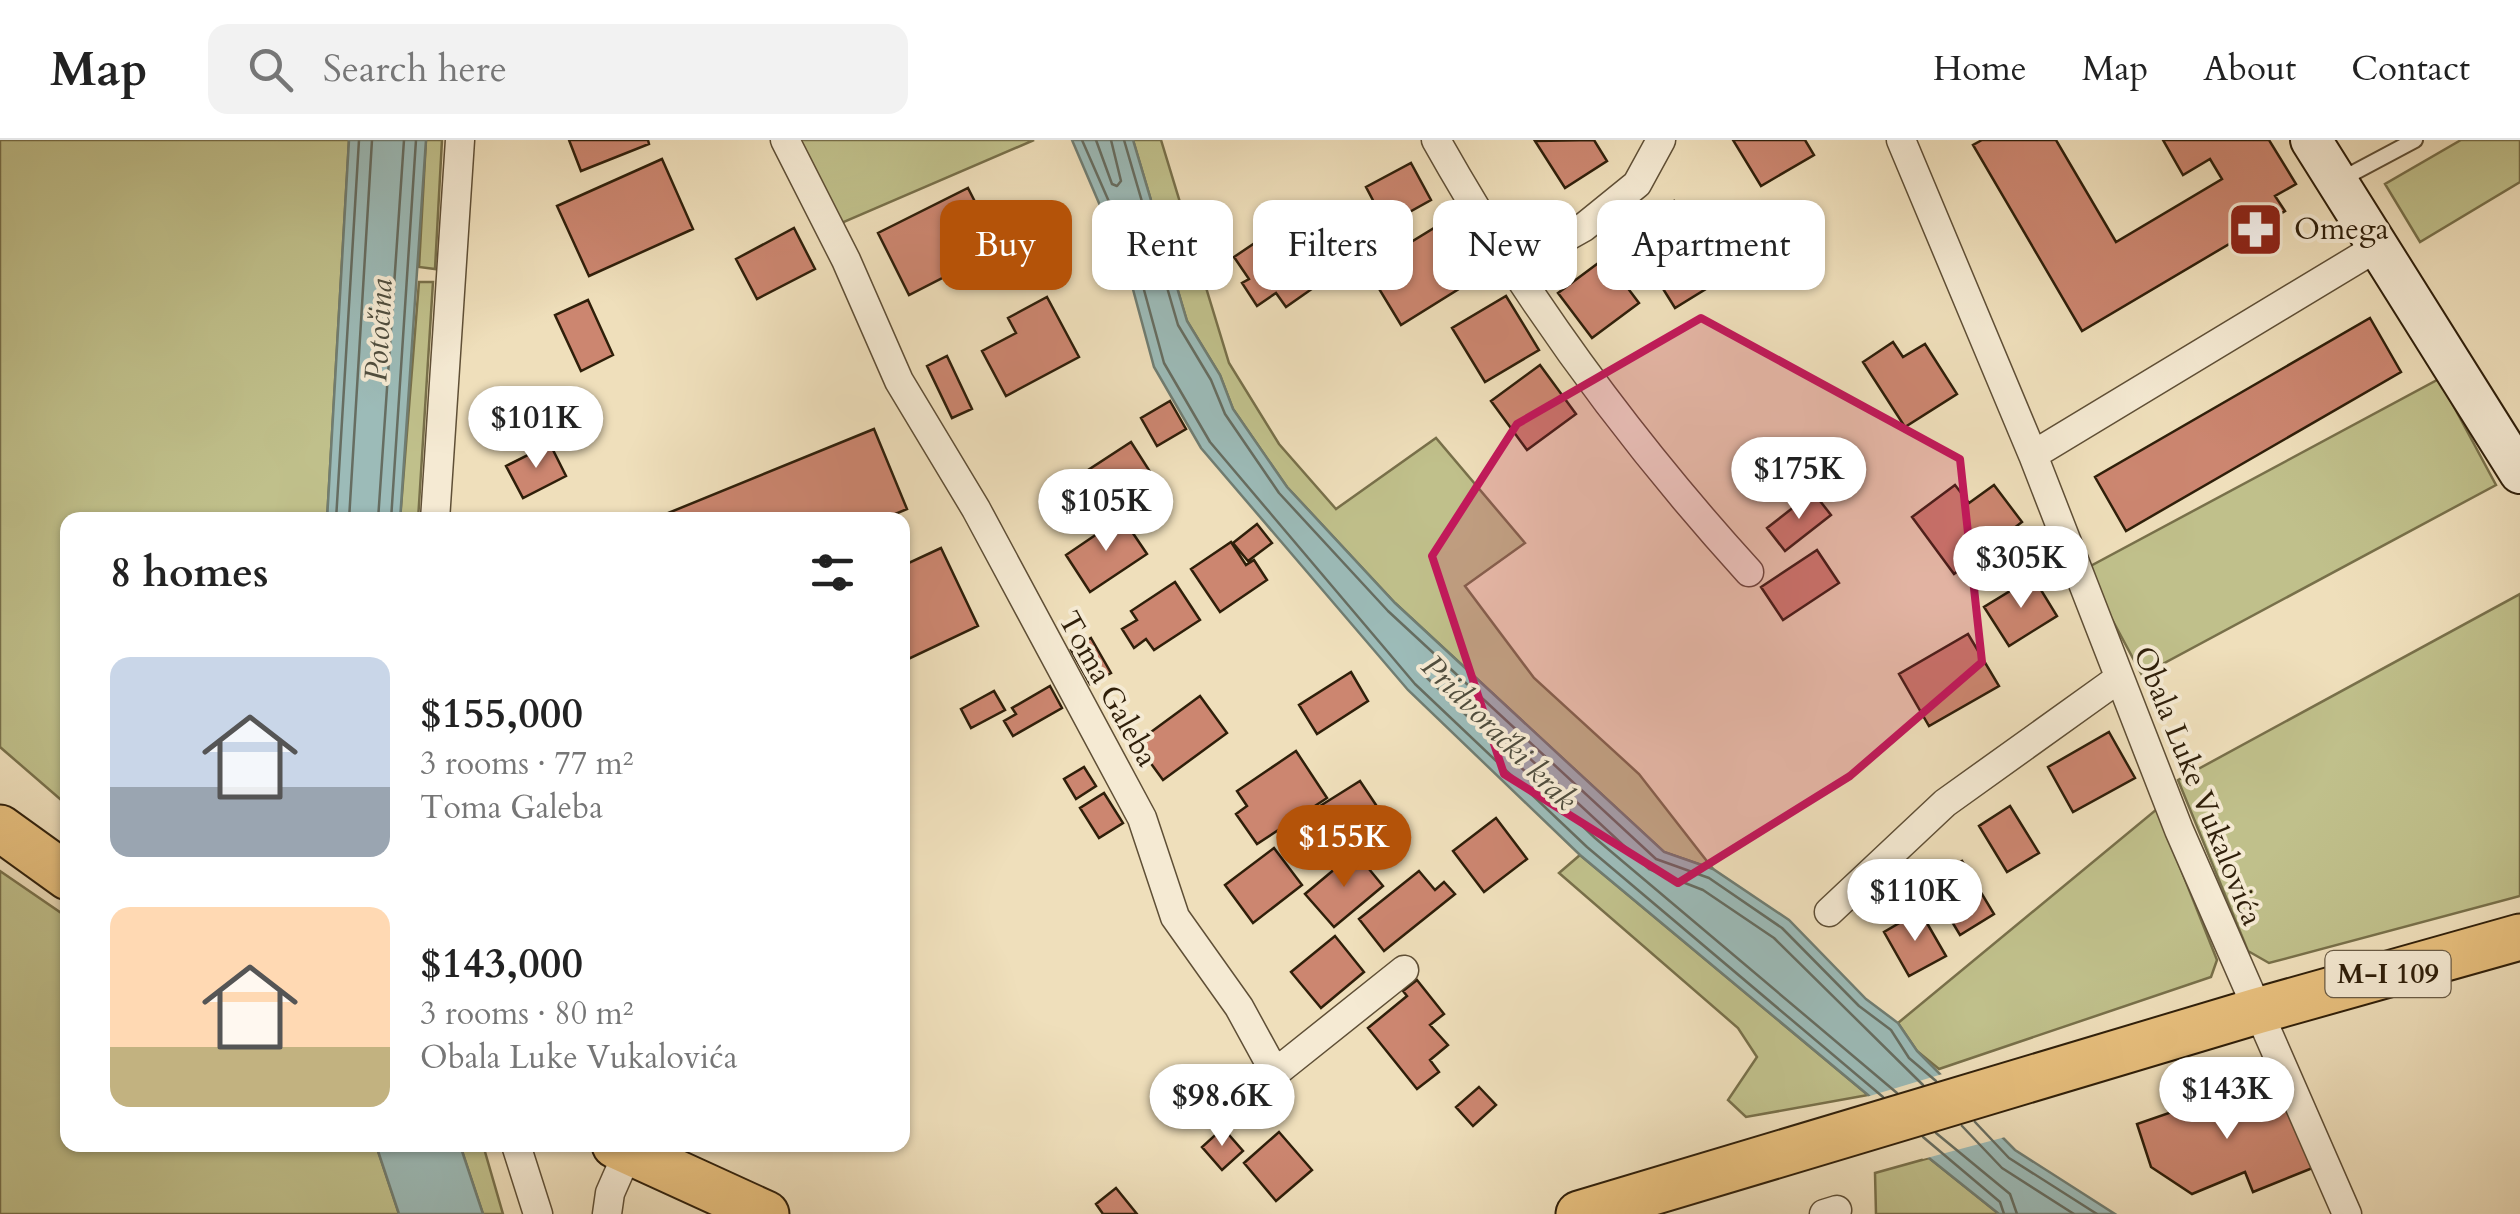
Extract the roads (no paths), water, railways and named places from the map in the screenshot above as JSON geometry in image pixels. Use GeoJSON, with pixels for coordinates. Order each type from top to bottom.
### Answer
{"type":"FeatureCollection","features":[{"type":"Feature","properties":{"kind":"main road"},"geometry":{"type":"LineString","coordinates":[[0,828],[60,871]]}},
{"type":"Feature","properties":{"kind":"main road","name":"M-I 109"},"geometry":{"type":"LineString","coordinates":[[1579,1214],[2257,1011],[2520,937]]}},
{"type":"Feature","properties":{"kind":"main road"},"geometry":{"type":"LineString","coordinates":[[631,1152],[766,1214]]}},
{"type":"Feature","properties":{"kind":"street"},"geometry":{"type":"LineString","coordinates":[[435,512],[460,140]]}},
{"type":"Feature","properties":{"kind":"street","name":"Toma Galeba"},"geometry":{"type":"LineString","coordinates":[[785,140],[846,260],[899,381],[976,509],[1142,818],[1174,917],[1240,1006],[1268,1060],[1280,1069],[1404,970]]}},
{"type":"Feature","properties":{"kind":"street"},"geometry":{"type":"LineString","coordinates":[[1436,140],[1471,200]]}},
{"type":"Feature","properties":{"kind":"street"},"geometry":{"type":"LineString","coordinates":[[1577,231],[1638,184],[1661,140]]}},
{"type":"Feature","properties":{"kind":"street","name":"Obala Luke Vukalovića"},"geometry":{"type":"LineString","coordinates":[[1901,140],[2033,454],[2118,679],[2347,1214]]}},
{"type":"Feature","properties":{"kind":"street"},"geometry":{"type":"LineString","coordinates":[[2311,140],[2520,473]]}},
{"type":"Feature","properties":{"kind":"street"},"geometry":{"type":"LineString","coordinates":[[2033,454],[2379,246]]}},
{"type":"Feature","properties":{"kind":"street"},"geometry":{"type":"LineString","coordinates":[[1527,290],[1623,426],[1749,572]]}},
{"type":"Feature","properties":{"kind":"street"},"geometry":{"type":"LineString","coordinates":[[1829,912],[1945,804],[2118,679]]}},
{"type":"Feature","properties":{"kind":"street"},"geometry":{"type":"LineString","coordinates":[[518,1152],[538,1214]]}},
{"type":"Feature","properties":{"kind":"street"},"geometry":{"type":"LineString","coordinates":[[607,1214],[621,1152]]}},
{"type":"Feature","properties":{"kind":"lane"},"geometry":{"type":"LineString","coordinates":[[2337,182],[2415,140]]}},
{"type":"Feature","properties":{"kind":"water","name":"Potočina"},"geometry":{"type":"Polygon","coordinates":[[[349,140],[426,140],[401,512],[327,512],[349,140]]]}},
{"type":"Feature","properties":{"kind":"water"},"geometry":{"type":"Polygon","coordinates":[[[1072,140],[1133,140],[1151,200],[1098,200],[1072,140]]]}},
{"type":"Feature","properties":{"kind":"water","name":"Pridvorački krak"},"geometry":{"type":"Polygon","coordinates":[[[1133,290],[1178,290],[1187,321],[1220,375],[1233,409],[1287,487],[1395,603],[1664,852],[1713,869],[1789,920],[1866,999],[1898,1023],[1917,1051],[2015,1150],[2115,1214],[1999,1214],[1929,1158],[1868,1095],[1580,855],[1408,690],[1201,448],[1154,367],[1133,290]]]}},
{"type":"Feature","properties":{"kind":"water"},"geometry":{"type":"Polygon","coordinates":[[[378,1152],[462,1152],[483,1214],[399,1214],[378,1152]]]}},
{"type":"Feature","properties":{"kind":"place","name":"Omega"},"geometry":{"type":"Point","coordinates":[2255,229]}}]}
